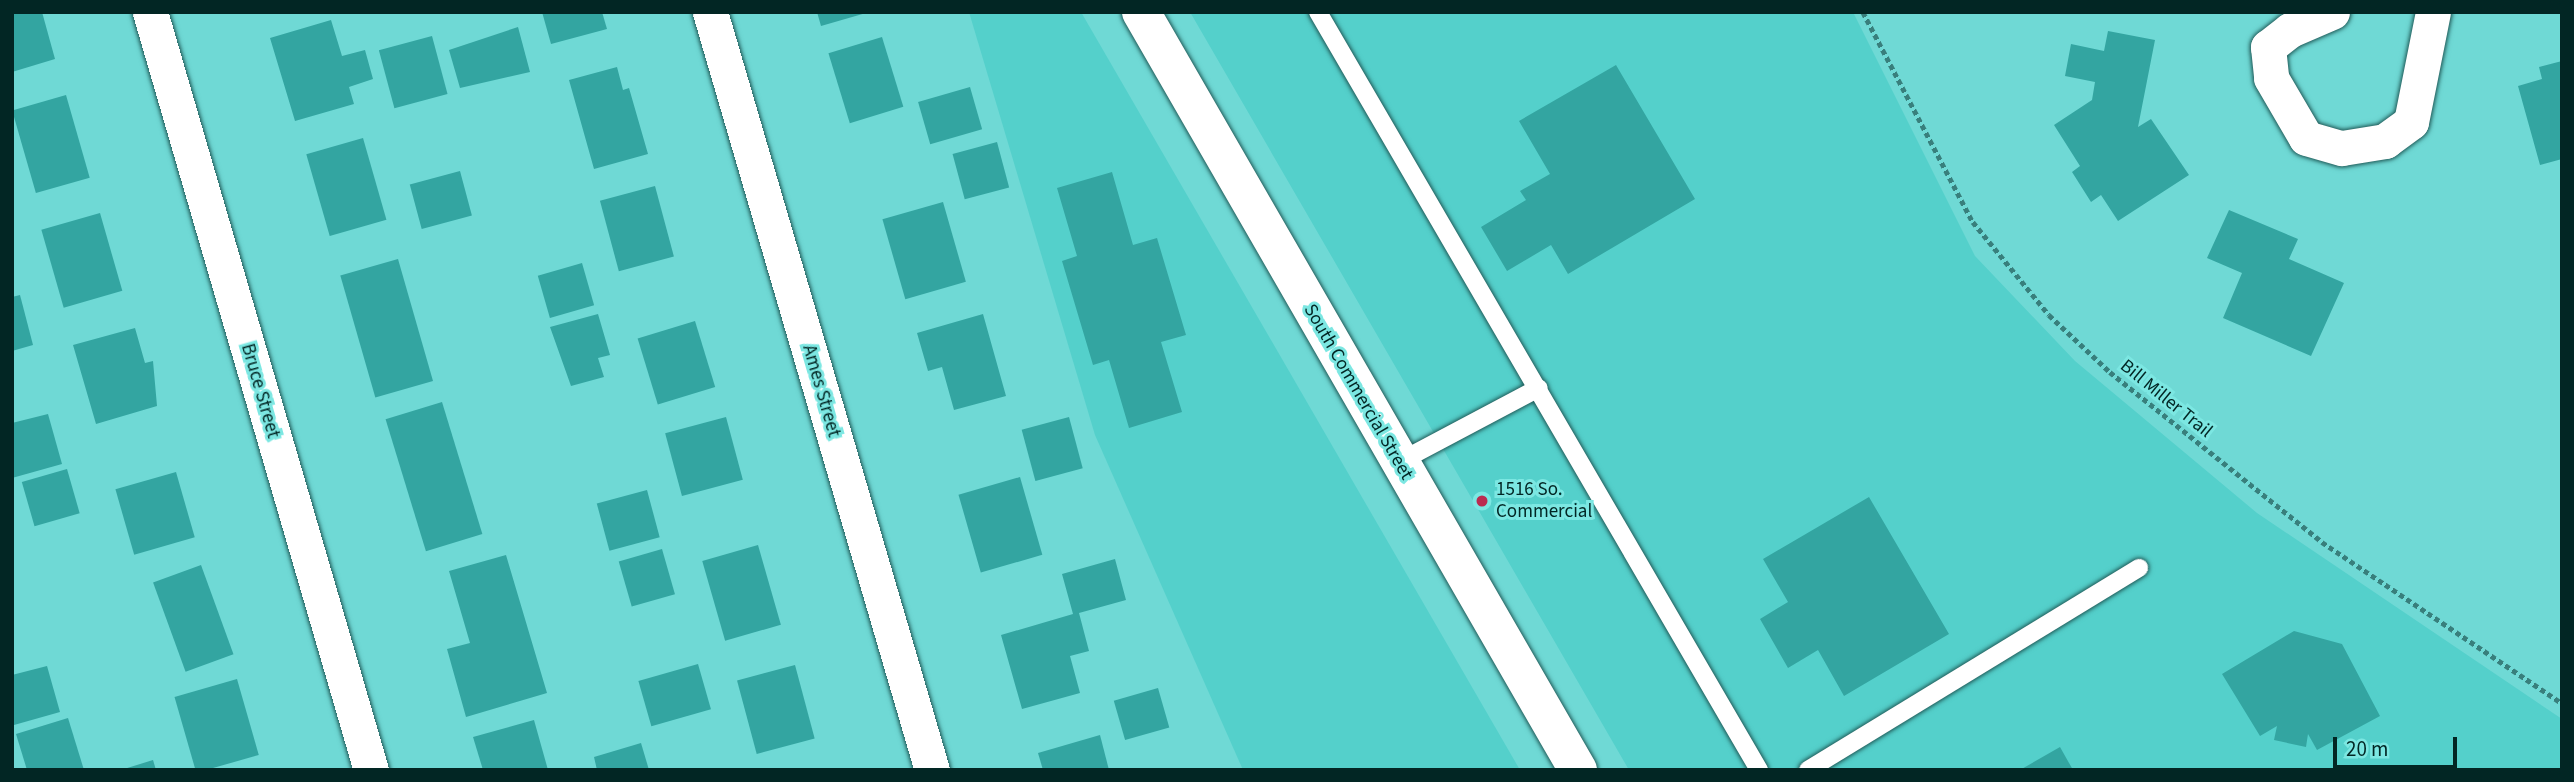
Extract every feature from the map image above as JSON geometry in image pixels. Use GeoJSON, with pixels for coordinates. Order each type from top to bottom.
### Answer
{"type":"FeatureCollection","features":[{"type":"Feature","properties":{"kind":"main road","name":"South Commercial Street"},"geometry":{"type":"LineString","coordinates":[[1141,12],[1578,770]]}},
{"type":"Feature","properties":{"kind":"street","name":"Bruce Street"},"geometry":{"type":"LineString","coordinates":[[149,12],[371,770]]}},
{"type":"Feature","properties":{"kind":"street","name":"Ames Street"},"geometry":{"type":"LineString","coordinates":[[710,12],[932,770]]}},
{"type":"Feature","properties":{"kind":"street"},"geometry":{"type":"LineString","coordinates":[[2332,12],[2290,30],[2268,47],[2271,78],[2306,138],[2342,148],[2385,141],[2412,122],[2433,12]]}},
{"type":"Feature","properties":{"kind":"lane"},"geometry":{"type":"LineString","coordinates":[[1318,12],[1759,770]]}},
{"type":"Feature","properties":{"kind":"lane"},"geometry":{"type":"LineString","coordinates":[[1399,462],[1539,388]]}},
{"type":"Feature","properties":{"kind":"lane"},"geometry":{"type":"LineString","coordinates":[[1808,770],[2139,568]]}},
{"type":"Feature","properties":{"kind":"path","name":"Bill Miller Trail"},"geometry":{"type":"LineString","coordinates":[[1863,12],[1973,222],[2049,315],[2110,372],[2322,542],[2562,703]]}},
{"type":"Feature","properties":{"kind":"shaded area"},"geometry":{"type":"Polygon","coordinates":[[[969,12],[1081,12],[1520,770],[1243,770],[1095,435],[969,12]]]}},
{"type":"Feature","properties":{"kind":"shaded area"},"geometry":{"type":"Polygon","coordinates":[[[1190,12],[1853,12],[1975,256],[2075,361],[2257,513],[2562,719],[2562,770],[1629,770],[1190,12]]]}},
{"type":"Feature","properties":{"kind":"building"},"geometry":{"type":"Polygon","coordinates":[[[12,12],[42,12],[55,59],[12,72],[12,12]]]}},
{"type":"Feature","properties":{"kind":"building"},"geometry":{"type":"Polygon","coordinates":[[[542,12],[602,12],[607,29],[551,44],[542,12]]]}},
{"type":"Feature","properties":{"kind":"building"},"geometry":{"type":"Polygon","coordinates":[[[817,12],[866,12],[866,13],[821,26],[817,12]]]}},
{"type":"Feature","properties":{"kind":"building"},"geometry":{"type":"Polygon","coordinates":[[[331,20],[342,56],[365,50],[373,79],[349,87],[354,104],[295,121],[270,38],[331,20]]]}},
{"type":"Feature","properties":{"kind":"building"},"geometry":{"type":"Polygon","coordinates":[[[518,27],[530,72],[460,88],[449,50],[518,27]]]}},
{"type":"Feature","properties":{"kind":"building"},"geometry":{"type":"Polygon","coordinates":[[[2108,31],[2155,40],[2138,127],[2151,119],[2189,175],[2118,221],[2101,195],[2091,202],[2072,172],[2080,166],[2054,125],[2092,100],[2095,82],[2065,76],[2071,44],[2104,51],[2108,31]]]}},
{"type":"Feature","properties":{"kind":"building"},"geometry":{"type":"Polygon","coordinates":[[[432,36],[448,94],[394,108],[379,50],[432,36]]]}},
{"type":"Feature","properties":{"kind":"building"},"geometry":{"type":"Polygon","coordinates":[[[882,37],[903,107],[850,123],[828,53],[882,37]]]}},
{"type":"Feature","properties":{"kind":"building"},"geometry":{"type":"Polygon","coordinates":[[[2562,61],[2562,159],[2540,165],[2518,86],[2542,79],[2539,67],[2562,61]]]}},
{"type":"Feature","properties":{"kind":"building"},"geometry":{"type":"Polygon","coordinates":[[[1616,65],[1695,199],[1568,274],[1551,245],[1507,271],[1481,227],[1526,200],[1520,191],[1550,174],[1519,121],[1616,65]]]}},
{"type":"Feature","properties":{"kind":"building"},"geometry":{"type":"Polygon","coordinates":[[[617,67],[623,90],[629,88],[648,154],[594,169],[569,80],[617,67]]]}},
{"type":"Feature","properties":{"kind":"building"},"geometry":{"type":"Polygon","coordinates":[[[970,87],[982,129],[930,144],[918,102],[970,87]]]}},
{"type":"Feature","properties":{"kind":"building"},"geometry":{"type":"Polygon","coordinates":[[[66,95],[90,178],[36,193],[12,110],[66,95]]]}},
{"type":"Feature","properties":{"kind":"building"},"geometry":{"type":"Polygon","coordinates":[[[363,138],[386,220],[330,236],[306,154],[363,138]]]}},
{"type":"Feature","properties":{"kind":"building"},"geometry":{"type":"Polygon","coordinates":[[[997,142],[1009,187],[965,199],[953,154],[997,142]]]}},
{"type":"Feature","properties":{"kind":"building"},"geometry":{"type":"Polygon","coordinates":[[[460,171],[472,215],[422,229],[410,184],[460,171]]]}},
{"type":"Feature","properties":{"kind":"building"},"geometry":{"type":"Polygon","coordinates":[[[1112,172],[1133,245],[1157,238],[1186,335],[1161,342],[1182,412],[1129,428],[1109,360],[1093,365],[1062,261],[1077,256],[1057,188],[1112,172]]]}},
{"type":"Feature","properties":{"kind":"building"},"geometry":{"type":"Polygon","coordinates":[[[655,186],[674,257],[619,271],[600,201],[655,186]]]}},
{"type":"Feature","properties":{"kind":"building"},"geometry":{"type":"Polygon","coordinates":[[[943,202],[966,282],[905,299],[882,219],[943,202]]]}},
{"type":"Feature","properties":{"kind":"building"},"geometry":{"type":"Polygon","coordinates":[[[2229,210],[2298,239],[2289,259],[2344,283],[2311,356],[2223,318],[2242,273],[2207,258],[2229,210]]]}},
{"type":"Feature","properties":{"kind":"building"},"geometry":{"type":"Polygon","coordinates":[[[100,213],[122,291],[64,308],[41,230],[100,213]]]}},
{"type":"Feature","properties":{"kind":"building"},"geometry":{"type":"Polygon","coordinates":[[[398,259],[433,381],[375,398],[340,276],[398,259]]]}},
{"type":"Feature","properties":{"kind":"building"},"geometry":{"type":"Polygon","coordinates":[[[582,263],[594,305],[550,318],[538,276],[582,263]]]}},
{"type":"Feature","properties":{"kind":"building"},"geometry":{"type":"Polygon","coordinates":[[[20,295],[33,345],[12,351],[12,297],[20,295]]]}},
{"type":"Feature","properties":{"kind":"building"},"geometry":{"type":"Polygon","coordinates":[[[598,314],[610,355],[598,358],[604,377],[571,386],[550,327],[598,314]]]}},
{"type":"Feature","properties":{"kind":"building"},"geometry":{"type":"Polygon","coordinates":[[[983,314],[1006,396],[954,410],[942,367],[928,371],[917,333],[983,314]]]}},
{"type":"Feature","properties":{"kind":"building"},"geometry":{"type":"Polygon","coordinates":[[[695,321],[715,387],[658,405],[638,339],[695,321]]]}},
{"type":"Feature","properties":{"kind":"building"},"geometry":{"type":"Polygon","coordinates":[[[135,328],[145,363],[153,361],[157,406],[96,424],[73,345],[135,328]]]}},
{"type":"Feature","properties":{"kind":"building"},"geometry":{"type":"Polygon","coordinates":[[[442,402],[482,534],[426,551],[386,419],[442,402]]]}},
{"type":"Feature","properties":{"kind":"building"},"geometry":{"type":"Polygon","coordinates":[[[48,414],[62,464],[12,478],[12,423],[48,414]]]}},
{"type":"Feature","properties":{"kind":"building"},"geometry":{"type":"Polygon","coordinates":[[[726,417],[743,480],[682,496],[665,433],[726,417]]]}},
{"type":"Feature","properties":{"kind":"building"},"geometry":{"type":"Polygon","coordinates":[[[1069,417],[1083,468],[1035,481],[1022,430],[1069,417]]]}},
{"type":"Feature","properties":{"kind":"building"},"geometry":{"type":"Polygon","coordinates":[[[67,469],[80,513],[35,526],[22,482],[67,469]]]}},
{"type":"Feature","properties":{"kind":"building"},"geometry":{"type":"Polygon","coordinates":[[[176,472],[195,537],[134,555],[115,489],[176,472]]]}},
{"type":"Feature","properties":{"kind":"building"},"geometry":{"type":"Polygon","coordinates":[[[1020,477],[1042,555],[981,573],[958,495],[1020,477]]]}},
{"type":"Feature","properties":{"kind":"building"},"geometry":{"type":"Polygon","coordinates":[[[647,490],[660,537],[609,551],[597,503],[647,490]]]}},
{"type":"Feature","properties":{"kind":"building"},"geometry":{"type":"Polygon","coordinates":[[[1869,497],[1949,634],[1844,696],[1818,650],[1788,668],[1760,619],[1788,602],[1763,559],[1869,497]]]}},
{"type":"Feature","properties":{"kind":"building"},"geometry":{"type":"Polygon","coordinates":[[[758,545],[781,625],[725,641],[702,561],[758,545]]]}},
{"type":"Feature","properties":{"kind":"building"},"geometry":{"type":"Polygon","coordinates":[[[662,549],[675,594],[632,607],[619,561],[662,549]]]}},
{"type":"Feature","properties":{"kind":"building"},"geometry":{"type":"Polygon","coordinates":[[[506,555],[547,693],[466,717],[447,649],[470,643],[449,571],[506,555]]]}},
{"type":"Feature","properties":{"kind":"building"},"geometry":{"type":"Polygon","coordinates":[[[1115,559],[1126,600],[1079,613],[1089,651],[1070,656],[1080,693],[1022,709],[1001,635],[1073,614],[1062,574],[1115,559]]]}},
{"type":"Feature","properties":{"kind":"building"},"geometry":{"type":"Polygon","coordinates":[[[201,565],[233,654],[186,672],[153,582],[201,565]]]}},
{"type":"Feature","properties":{"kind":"building"},"geometry":{"type":"Polygon","coordinates":[[[2294,631],[2342,644],[2380,716],[2317,750],[2308,734],[2306,747],[2274,740],[2277,726],[2260,736],[2222,674],[2294,631]]]}},
{"type":"Feature","properties":{"kind":"building"},"geometry":{"type":"Polygon","coordinates":[[[698,664],[711,709],[651,726],[638,681],[698,664]]]}},
{"type":"Feature","properties":{"kind":"building"},"geometry":{"type":"Polygon","coordinates":[[[795,665],[815,738],[757,754],[737,681],[795,665]]]}},
{"type":"Feature","properties":{"kind":"building"},"geometry":{"type":"Polygon","coordinates":[[[47,666],[60,712],[14,725],[12,675],[47,666]]]}},
{"type":"Feature","properties":{"kind":"building"},"geometry":{"type":"Polygon","coordinates":[[[237,679],[259,755],[206,770],[195,770],[175,697],[237,679]]]}},
{"type":"Feature","properties":{"kind":"building"},"geometry":{"type":"Polygon","coordinates":[[[1158,688],[1169,727],[1125,740],[1114,701],[1158,688]]]}},
{"type":"Feature","properties":{"kind":"building"},"geometry":{"type":"Polygon","coordinates":[[[68,718],[84,770],[27,770],[16,734],[68,718]]]}},
{"type":"Feature","properties":{"kind":"building"},"geometry":{"type":"Polygon","coordinates":[[[534,720],[548,770],[483,770],[473,737],[534,720]]]}},
{"type":"Feature","properties":{"kind":"building"},"geometry":{"type":"Polygon","coordinates":[[[1100,735],[1109,770],[1043,770],[1038,753],[1100,735]]]}},
{"type":"Feature","properties":{"kind":"building"},"geometry":{"type":"Polygon","coordinates":[[[641,743],[649,770],[597,770],[594,757],[641,743]]]}},
{"type":"Feature","properties":{"kind":"building"},"geometry":{"type":"Polygon","coordinates":[[[2060,747],[2073,770],[2020,770],[2060,747]]]}},
{"type":"Feature","properties":{"kind":"building"},"geometry":{"type":"Polygon","coordinates":[[[153,760],[156,770],[124,770],[124,769],[153,760]]]}},
{"type":"Feature","properties":{"kind":"place","name":"1516 So. Commercial"},"geometry":{"type":"Point","coordinates":[1482,501]}}]}
